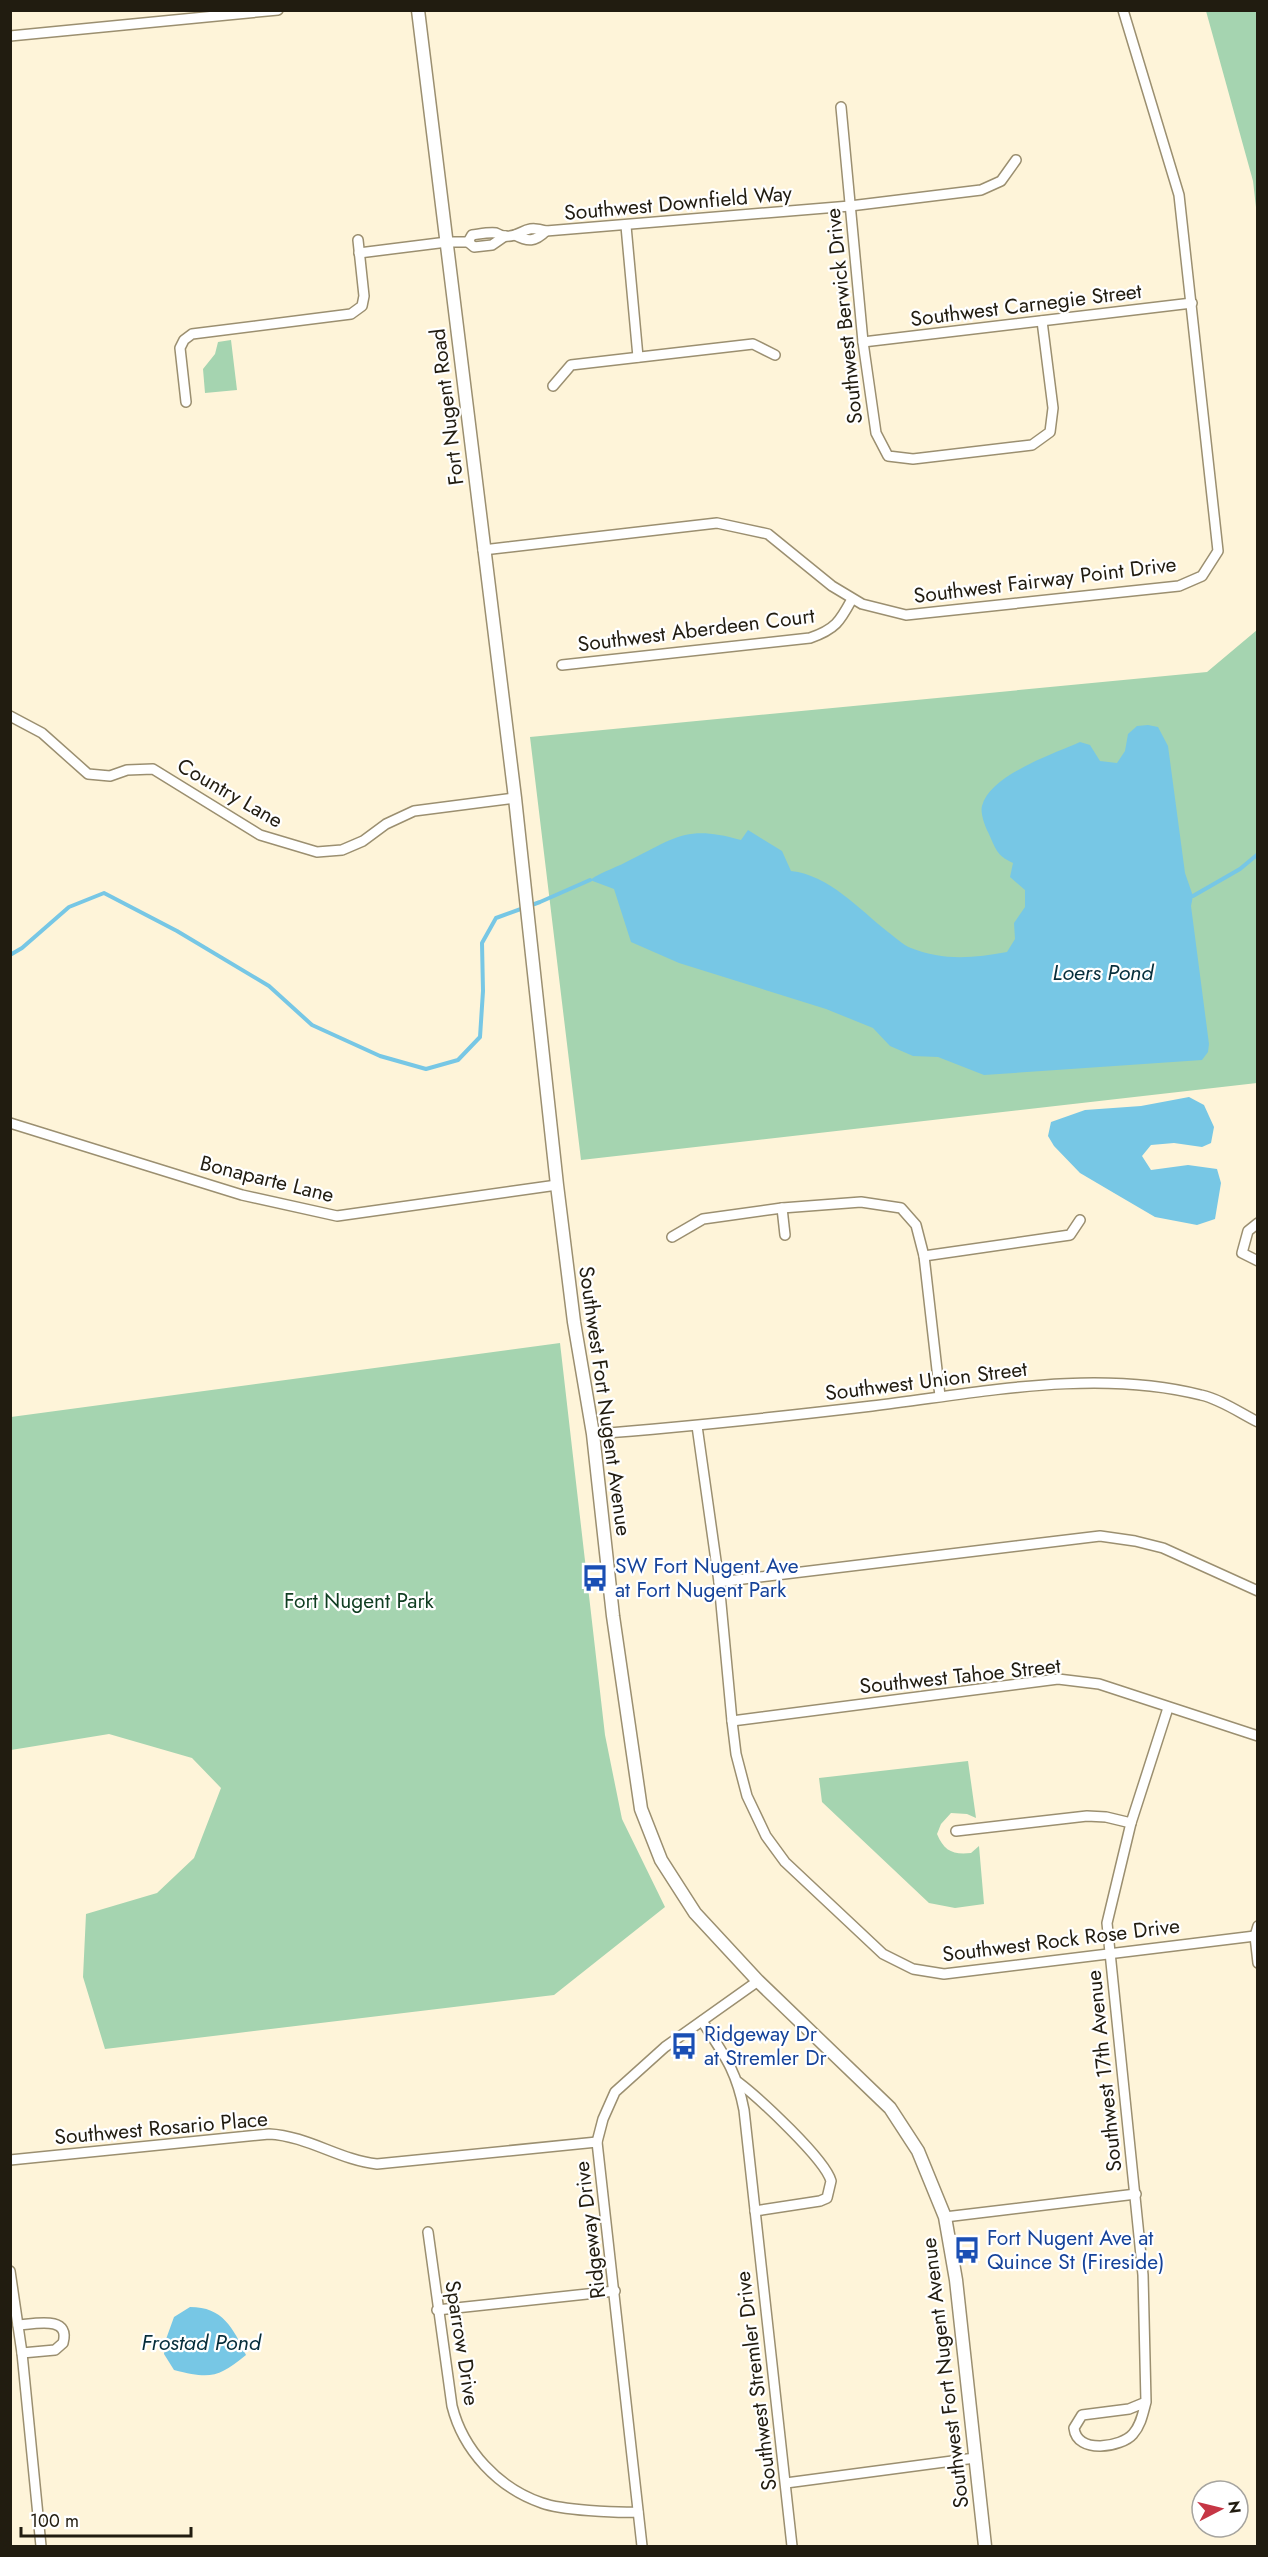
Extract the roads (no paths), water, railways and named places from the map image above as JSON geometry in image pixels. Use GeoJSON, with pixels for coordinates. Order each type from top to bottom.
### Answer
{"type":"FeatureCollection","features":[{"type":"Feature","properties":{"kind":"street"},"geometry":{"type":"LineString","coordinates":[[10,36],[278,10]]}},
{"type":"Feature","properties":{"kind":"street","name":"Fort Nugent Road"},"geometry":{"type":"LineString","coordinates":[[418,10],[515,798]]}},
{"type":"Feature","properties":{"kind":"street","name":"Southwest Fairway Point Drive"},"geometry":{"type":"LineString","coordinates":[[483,550],[717,523],[768,534],[832,586],[862,604],[906,615],[1179,586],[1202,576],[1218,551],[1179,195],[1123,10]]}},
{"type":"Feature","properties":{"kind":"street","name":"Southwest Berwick Drive"},"geometry":{"type":"LineString","coordinates":[[841,107],[863,342],[876,433],[888,456],[913,459],[1032,445],[1050,432],[1053,408],[1042,321]]}},
{"type":"Feature","properties":{"kind":"street","name":"Southwest Downfield Way"},"geometry":{"type":"LineString","coordinates":[[359,253],[447,242],[468,242],[474,248],[492,245],[510,236],[526,241],[538,239],[546,231],[850,206],[981,190],[1001,181],[1016,160]]}},
{"type":"Feature","properties":{"kind":"street"},"geometry":{"type":"LineString","coordinates":[[626,226],[638,357]]}},
{"type":"Feature","properties":{"kind":"street"},"geometry":{"type":"LineString","coordinates":[[186,402],[180,348],[184,340],[195,333],[356,312],[362,306],[364,297],[358,240]]}},
{"type":"Feature","properties":{"kind":"street","name":"Southwest Carnegie Street"},"geometry":{"type":"LineString","coordinates":[[863,342],[1192,303]]}},
{"type":"Feature","properties":{"kind":"street"},"geometry":{"type":"LineString","coordinates":[[553,387],[571,365],[753,344],[775,355]]}},
{"type":"Feature","properties":{"kind":"street","name":"Southwest Aberdeen Court"},"geometry":{"type":"LineString","coordinates":[[562,665],[810,638],[828,632],[839,623],[852,598]]}},
{"type":"Feature","properties":{"kind":"street","name":"Country Lane"},"geometry":{"type":"LineString","coordinates":[[10,716],[42,733],[56,748],[88,774],[110,776],[127,770],[153,769],[260,835],[317,852],[342,850],[363,842],[386,824],[414,811],[515,798]]}},
{"type":"Feature","properties":{"kind":"street","name":"Southwest Fort Nugent Avenue"},"geometry":{"type":"LineString","coordinates":[[515,798],[574,1322],[593,1434],[613,1616],[641,1809],[661,1860],[695,1913],[758,1981],[890,2108],[918,2151],[945,2217],[956,2280],[985,2547]]}},
{"type":"Feature","properties":{"kind":"street","name":"Bonaparte Lane"},"geometry":{"type":"LineString","coordinates":[[10,1123],[242,1195],[337,1216],[557,1185]]}},
{"type":"Feature","properties":{"kind":"street"},"geometry":{"type":"LineString","coordinates":[[672,1237],[703,1219],[782,1208],[861,1202],[901,1208],[916,1225],[924,1256],[940,1396]]}},
{"type":"Feature","properties":{"kind":"street"},"geometry":{"type":"LineString","coordinates":[[782,1208],[785,1235]]}},
{"type":"Feature","properties":{"kind":"street"},"geometry":{"type":"LineString","coordinates":[[924,1256],[1070,1235],[1080,1220]]}},
{"type":"Feature","properties":{"kind":"street"},"geometry":{"type":"LineString","coordinates":[[1257,1223],[1248,1231],[1242,1253],[1257,1261]]}},
{"type":"Feature","properties":{"kind":"street","name":"Southwest Union Street"},"geometry":{"type":"LineString","coordinates":[[593,1434],[697,1426],[940,1396],[1087,1382],[1135,1383],[1203,1395],[1257,1422]]}},
{"type":"Feature","properties":{"kind":"street","name":"Southwest Rock Rose Drive"},"geometry":{"type":"LineString","coordinates":[[697,1426],[719,1582],[736,1754],[747,1796],[766,1836],[785,1862],[883,1954],[913,1969],[944,1974],[1255,1936]]}},
{"type":"Feature","properties":{"kind":"street"},"geometry":{"type":"LineString","coordinates":[[719,1582],[1100,1536],[1163,1548],[1257,1591]]}},
{"type":"Feature","properties":{"kind":"street","name":"Southwest Tahoe Street"},"geometry":{"type":"LineString","coordinates":[[732,1721],[1059,1679],[1099,1684],[1257,1736]]}},
{"type":"Feature","properties":{"kind":"street","name":"Southwest 17th Avenue"},"geometry":{"type":"LineString","coordinates":[[1146,2402],[1129,2409],[1082,2415],[1074,2428],[1078,2439],[1094,2447],[1126,2440],[1139,2424],[1146,2402],[1143,2275],[1107,1923],[1131,1823],[1168,1708]]}},
{"type":"Feature","properties":{"kind":"street"},"geometry":{"type":"LineString","coordinates":[[957,1831],[1086,1816],[1106,1817],[1131,1823]]}},
{"type":"Feature","properties":{"kind":"street"},"geometry":{"type":"LineString","coordinates":[[1257,1926],[1255,1936],[1257,1962]]}},
{"type":"Feature","properties":{"kind":"street","name":"Ridgeway Drive"},"geometry":{"type":"LineString","coordinates":[[642,2547],[597,2142],[603,2119],[615,2092],[665,2047],[758,1981]]}},
{"type":"Feature","properties":{"kind":"street","name":"Southwest Stremler Drive"},"geometry":{"type":"LineString","coordinates":[[702,2021],[732,2067],[738,2082],[747,2131],[792,2547]]}},
{"type":"Feature","properties":{"kind":"street","name":"Southwest Stremler Drive"},"geometry":{"type":"LineString","coordinates":[[738,2082],[759,2098],[816,2158],[829,2173],[831,2181],[827,2198],[820,2201],[755,2211]]}},
{"type":"Feature","properties":{"kind":"street","name":"Southwest Rosario Place"},"geometry":{"type":"LineString","coordinates":[[10,2160],[269,2134],[299,2138],[347,2159],[377,2164],[597,2142]]}},
{"type":"Feature","properties":{"kind":"street"},"geometry":{"type":"LineString","coordinates":[[945,2217],[1136,2194]]}},
{"type":"Feature","properties":{"kind":"street","name":"Sparrow Drive"},"geometry":{"type":"LineString","coordinates":[[428,2232],[455,2417],[461,2433],[482,2463],[507,2486],[543,2504],[638,2512]]}},
{"type":"Feature","properties":{"kind":"street"},"geometry":{"type":"LineString","coordinates":[[10,2271],[22,2353],[41,2547]]}},
{"type":"Feature","properties":{"kind":"street"},"geometry":{"type":"LineString","coordinates":[[438,2310],[615,2291]]}},
{"type":"Feature","properties":{"kind":"street"},"geometry":{"type":"LineString","coordinates":[[18,2325],[52,2322],[62,2327],[65,2338],[55,2350],[22,2353]]}},
{"type":"Feature","properties":{"kind":"street"},"geometry":{"type":"LineString","coordinates":[[786,2483],[975,2458]]}},
{"type":"Feature","properties":{"kind":"water","name":"Loers Pond"},"geometry":{"type":"Polygon","coordinates":[[[1137,726],[1158,727],[1168,746],[1185,873],[1193,896],[1191,906],[1209,1044],[1208,1052],[1202,1060],[984,1075],[938,1057],[913,1056],[890,1046],[873,1028],[826,1009],[679,963],[631,942],[614,889],[590,880],[661,844],[684,835],[708,833],[741,840],[748,830],[782,851],[791,871],[805,874],[831,886],[908,947],[947,957],[983,956],[1007,952],[1015,939],[1014,923],[1025,907],[1025,890],[1010,877],[1013,863],[997,851],[982,816],[982,806],[987,795],[1009,775],[1039,759],[1080,742],[1090,745],[1100,761],[1117,763],[1125,751],[1128,734],[1137,726]]]}},
{"type":"Feature","properties":{"kind":"water"},"geometry":{"type":"Polygon","coordinates":[[[1189,1097],[1204,1105],[1214,1127],[1211,1143],[1202,1147],[1174,1143],[1151,1145],[1142,1156],[1151,1170],[1188,1165],[1217,1169],[1221,1183],[1215,1219],[1197,1225],[1155,1217],[1080,1173],[1054,1146],[1048,1136],[1051,1122],[1085,1110],[1141,1106],[1189,1097]]]}},
{"type":"Feature","properties":{"kind":"water","name":"Frostad Pond"},"geometry":{"type":"Polygon","coordinates":[[[190,2307],[201,2308],[219,2315],[231,2328],[246,2355],[228,2368],[213,2374],[196,2375],[174,2370],[164,2354],[165,2342],[174,2317],[190,2307]]]}},
{"type":"Feature","properties":{"kind":"waterway"},"geometry":{"type":"LineString","coordinates":[[1193,896],[1240,869],[1258,854]]}},
{"type":"Feature","properties":{"kind":"waterway"},"geometry":{"type":"LineString","coordinates":[[10,955],[22,948],[69,907],[104,893],[177,931],[269,986],[312,1025],[380,1056],[426,1069],[458,1060],[480,1037],[483,991],[482,943],[496,918],[590,880]]}},
{"type":"Feature","properties":{"kind":"place","name":"SW Fort Nugent Ave at Fort Nugent Park"},"geometry":{"type":"Point","coordinates":[595,1578]}},
{"type":"Feature","properties":{"kind":"place","name":"Ridgeway Dr at Stremler Dr"},"geometry":{"type":"Point","coordinates":[684,2046]}},
{"type":"Feature","properties":{"kind":"place","name":"Fort Nugent Ave at Quince St (Fireside)"},"geometry":{"type":"Point","coordinates":[967,2250]}},
{"type":"Feature","properties":{"kind":"park label","name":"Fort Nugent Park"},"geometry":{"type":"Point","coordinates":[359,1601]}}]}
